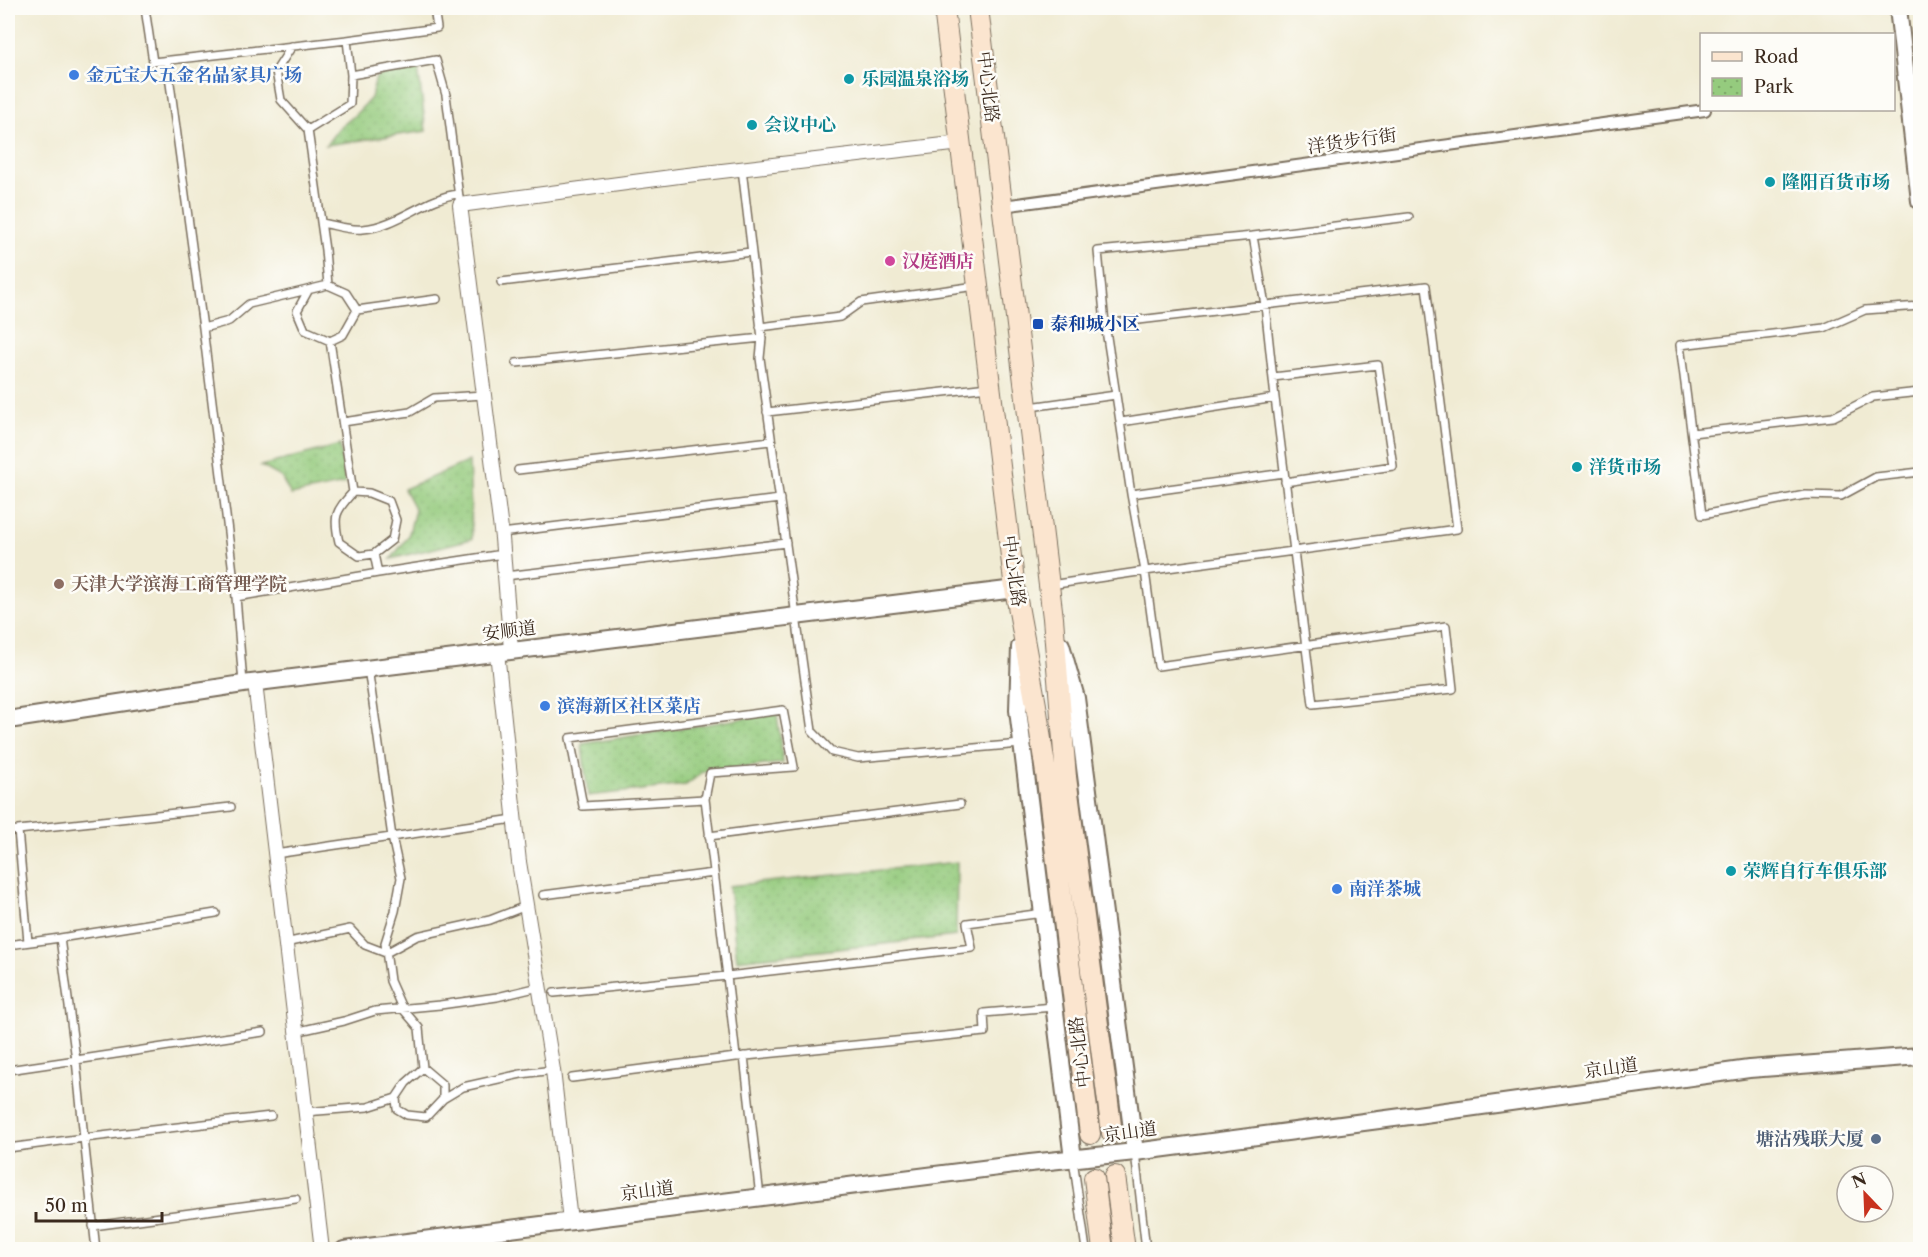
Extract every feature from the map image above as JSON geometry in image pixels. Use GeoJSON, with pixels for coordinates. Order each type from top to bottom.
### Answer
{"type":"FeatureCollection","features":[{"type":"Feature","properties":{"kind":"main road","name":"中心北路"},"geometry":{"type":"LineString","coordinates":[[944,8],[1015,589],[1047,780],[1090,1134]]}},
{"type":"Feature","properties":{"kind":"main road","name":"中心北路"},"geometry":{"type":"LineString","coordinates":[[978,8],[1053,618],[1066,777],[1112,1133]]}},
{"type":"Feature","properties":{"kind":"main road"},"geometry":{"type":"LineString","coordinates":[[1115,1176],[1125,1250]]}},
{"type":"Feature","properties":{"kind":"main road"},"geometry":{"type":"LineString","coordinates":[[1094,1178],[1103,1250]]}},
{"type":"Feature","properties":{"kind":"street"},"geometry":{"type":"LineString","coordinates":[[1898,8],[1920,201]]}},
{"type":"Feature","properties":{"kind":"street","name":"洋货步行街"},"geometry":{"type":"LineString","coordinates":[[1003,206],[1700,111]]}},
{"type":"Feature","properties":{"kind":"street"},"geometry":{"type":"LineString","coordinates":[[570,1221],[553,1070],[514,819],[504,651],[505,576],[459,200],[961,143]]}},
{"type":"Feature","properties":{"kind":"street","name":"安顺道"},"geometry":{"type":"LineString","coordinates":[[8,720],[249,683],[1015,589]]}},
{"type":"Feature","properties":{"kind":"street"},"geometry":{"type":"LineString","coordinates":[[1053,618],[1076,698],[1135,1152]]}},
{"type":"Feature","properties":{"kind":"street"},"geometry":{"type":"LineString","coordinates":[[1022,622],[1018,710],[1073,1159]]}},
{"type":"Feature","properties":{"kind":"street"},"geometry":{"type":"LineString","coordinates":[[249,683],[275,854],[321,1250]]}},
{"type":"Feature","properties":{"kind":"street","name":"京山道"},"geometry":{"type":"LineString","coordinates":[[344,1250],[1030,1163],[1135,1152],[1749,1069],[1920,1056]]}},
{"type":"Feature","properties":{"kind":"lane"},"geometry":{"type":"LineString","coordinates":[[145,8],[153,62],[436,28],[434,8]]}},
{"type":"Feature","properties":{"kind":"lane"},"geometry":{"type":"LineString","coordinates":[[308,129],[350,104],[351,75],[347,40]]}},
{"type":"Feature","properties":{"kind":"lane"},"geometry":{"type":"LineString","coordinates":[[291,46],[276,72],[280,100],[308,129],[322,224],[328,285]]}},
{"type":"Feature","properties":{"kind":"lane"},"geometry":{"type":"LineString","coordinates":[[322,224],[362,230],[401,218],[444,196],[459,200],[446,95],[436,60],[351,75]]}},
{"type":"Feature","properties":{"kind":"lane"},"geometry":{"type":"LineString","coordinates":[[166,61],[249,683]]}},
{"type":"Feature","properties":{"kind":"lane"},"geometry":{"type":"LineString","coordinates":[[742,169],[762,338],[760,358],[812,731],[832,752],[858,758],[1023,744]]}},
{"type":"Feature","properties":{"kind":"lane"},"geometry":{"type":"LineString","coordinates":[[1253,236],[1265,305],[1293,551],[1306,645],[1313,704],[1453,689],[1446,626],[1306,645],[1158,666],[1105,324],[1098,252],[1409,217]]}},
{"type":"Feature","properties":{"kind":"lane"},"geometry":{"type":"LineString","coordinates":[[501,282],[751,252]]}},
{"type":"Feature","properties":{"kind":"lane"},"geometry":{"type":"LineString","coordinates":[[203,328],[229,321],[249,304],[328,285],[346,293],[357,310]]}},
{"type":"Feature","properties":{"kind":"lane"},"geometry":{"type":"LineString","coordinates":[[760,327],[840,317],[861,302],[979,285]]}},
{"type":"Feature","properties":{"kind":"lane"},"geometry":{"type":"LineString","coordinates":[[1049,585],[1457,529],[1426,286],[1105,324]]}},
{"type":"Feature","properties":{"kind":"lane"},"geometry":{"type":"LineString","coordinates":[[308,291],[297,311],[305,330],[330,340],[343,335],[357,310]]}},
{"type":"Feature","properties":{"kind":"lane"},"geometry":{"type":"LineString","coordinates":[[357,310],[437,299]]}},
{"type":"Feature","properties":{"kind":"lane"},"geometry":{"type":"LineString","coordinates":[[1920,306],[1865,310],[1824,328],[1680,345],[1702,515],[1805,495],[1841,496],[1876,477],[1920,472]]}},
{"type":"Feature","properties":{"kind":"lane"},"geometry":{"type":"LineString","coordinates":[[516,363],[762,338]]}},
{"type":"Feature","properties":{"kind":"lane"},"geometry":{"type":"LineString","coordinates":[[330,340],[353,492]]}},
{"type":"Feature","properties":{"kind":"lane"},"geometry":{"type":"LineString","coordinates":[[1273,377],[1378,364],[1393,466],[1286,482]]}},
{"type":"Feature","properties":{"kind":"lane"},"geometry":{"type":"LineString","coordinates":[[767,412],[991,387]]}},
{"type":"Feature","properties":{"kind":"lane"},"geometry":{"type":"LineString","coordinates":[[1692,433],[1833,417],[1873,397],[1920,392]]}},
{"type":"Feature","properties":{"kind":"lane"},"geometry":{"type":"LineString","coordinates":[[1028,407],[1116,394]]}},
{"type":"Feature","properties":{"kind":"lane"},"geometry":{"type":"LineString","coordinates":[[343,422],[410,412],[434,398],[484,395]]}},
{"type":"Feature","properties":{"kind":"lane"},"geometry":{"type":"LineString","coordinates":[[1121,422],[1275,398]]}},
{"type":"Feature","properties":{"kind":"lane"},"geometry":{"type":"LineString","coordinates":[[518,470],[771,441]]}},
{"type":"Feature","properties":{"kind":"lane"},"geometry":{"type":"LineString","coordinates":[[1131,494],[1284,473]]}},
{"type":"Feature","properties":{"kind":"lane"},"geometry":{"type":"LineString","coordinates":[[353,492],[369,493],[389,501],[396,520],[392,540],[374,554],[359,556],[339,542],[334,521],[342,504],[353,492]]}},
{"type":"Feature","properties":{"kind":"lane"},"geometry":{"type":"LineString","coordinates":[[501,533],[780,499]]}},
{"type":"Feature","properties":{"kind":"lane"},"geometry":{"type":"LineString","coordinates":[[505,576],[786,543]]}},
{"type":"Feature","properties":{"kind":"lane"},"geometry":{"type":"LineString","coordinates":[[374,554],[378,573]]}},
{"type":"Feature","properties":{"kind":"lane"},"geometry":{"type":"LineString","coordinates":[[236,597],[503,554]]}},
{"type":"Feature","properties":{"kind":"lane"},"geometry":{"type":"LineString","coordinates":[[368,668],[392,837],[401,878],[395,911],[385,943],[390,981],[402,1008],[419,1028],[423,1068],[443,1084],[443,1099]]}},
{"type":"Feature","properties":{"kind":"lane"},"geometry":{"type":"LineString","coordinates":[[705,799],[583,806],[570,738],[783,710],[794,767],[710,773],[705,799],[736,1058]]}},
{"type":"Feature","properties":{"kind":"lane"},"geometry":{"type":"LineString","coordinates":[[709,836],[960,804]]}},
{"type":"Feature","properties":{"kind":"lane"},"geometry":{"type":"LineString","coordinates":[[8,831],[231,807]]}},
{"type":"Feature","properties":{"kind":"lane"},"geometry":{"type":"LineString","coordinates":[[275,854],[514,819]]}},
{"type":"Feature","properties":{"kind":"lane"},"geometry":{"type":"LineString","coordinates":[[18,830],[28,942]]}},
{"type":"Feature","properties":{"kind":"lane"},"geometry":{"type":"LineString","coordinates":[[543,895],[714,873]]}},
{"type":"Feature","properties":{"kind":"lane"},"geometry":{"type":"LineString","coordinates":[[285,943],[350,929],[365,945],[386,953],[417,936],[490,920],[526,906]]}},
{"type":"Feature","properties":{"kind":"lane"},"geometry":{"type":"LineString","coordinates":[[8,945],[216,913]]}},
{"type":"Feature","properties":{"kind":"lane"},"geometry":{"type":"LineString","coordinates":[[554,993],[972,948],[967,923],[1042,913]]}},
{"type":"Feature","properties":{"kind":"lane"},"geometry":{"type":"LineString","coordinates":[[60,938],[76,1060],[96,1250]]}},
{"type":"Feature","properties":{"kind":"lane"},"geometry":{"type":"LineString","coordinates":[[295,1032],[344,1021],[375,1011],[497,997],[539,987]]}},
{"type":"Feature","properties":{"kind":"lane"},"geometry":{"type":"LineString","coordinates":[[572,1078],[744,1056],[985,1032],[984,1013],[1053,1006]]}},
{"type":"Feature","properties":{"kind":"lane"},"geometry":{"type":"LineString","coordinates":[[8,1070],[263,1032]]}},
{"type":"Feature","properties":{"kind":"lane"},"geometry":{"type":"LineString","coordinates":[[744,1056],[760,1197]]}},
{"type":"Feature","properties":{"kind":"lane"},"geometry":{"type":"LineString","coordinates":[[304,1112],[368,1107],[396,1098],[406,1083],[423,1068]]}},
{"type":"Feature","properties":{"kind":"lane"},"geometry":{"type":"LineString","coordinates":[[396,1098],[397,1109],[407,1114],[426,1117],[443,1099],[463,1087],[521,1074],[553,1070]]}},
{"type":"Feature","properties":{"kind":"lane"},"geometry":{"type":"LineString","coordinates":[[8,1148],[271,1116]]}},
{"type":"Feature","properties":{"kind":"lane"},"geometry":{"type":"LineString","coordinates":[[1135,1152],[1146,1250]]}},
{"type":"Feature","properties":{"kind":"lane"},"geometry":{"type":"LineString","coordinates":[[1073,1159],[1086,1250]]}},
{"type":"Feature","properties":{"kind":"lane"},"geometry":{"type":"LineString","coordinates":[[93,1226],[296,1199]]}},
{"type":"Feature","properties":{"kind":"green space"},"geometry":{"type":"Polygon","coordinates":[[[418,68],[426,131],[326,145],[338,129],[371,98],[376,77],[395,71],[418,68]]]}},
{"type":"Feature","properties":{"kind":"green space"},"geometry":{"type":"Polygon","coordinates":[[[340,445],[345,484],[291,495],[281,477],[261,466],[340,445]]]}},
{"type":"Feature","properties":{"kind":"green space"},"geometry":{"type":"Polygon","coordinates":[[[469,461],[472,539],[391,559],[408,537],[415,510],[404,489],[469,461]]]}},
{"type":"Feature","properties":{"kind":"green space"},"geometry":{"type":"Polygon","coordinates":[[[777,713],[783,763],[703,772],[686,785],[588,796],[582,744],[777,713]]]}},
{"type":"Feature","properties":{"kind":"green space"},"geometry":{"type":"Polygon","coordinates":[[[957,862],[956,936],[737,960],[729,886],[957,862]]]}},
{"type":"Feature","properties":{"kind":"place","name":"金元宝大五金名品家具广场"},"geometry":{"type":"Point","coordinates":[74,75]}},
{"type":"Feature","properties":{"kind":"place","name":"乐园温泉浴场"},"geometry":{"type":"Point","coordinates":[849,79]}},
{"type":"Feature","properties":{"kind":"place","name":"会议中心"},"geometry":{"type":"Point","coordinates":[752,125]}},
{"type":"Feature","properties":{"kind":"place","name":"隆阳百货市场"},"geometry":{"type":"Point","coordinates":[1770,182]}},
{"type":"Feature","properties":{"kind":"place","name":"汉庭酒店"},"geometry":{"type":"Point","coordinates":[890,261]}},
{"type":"Feature","properties":{"kind":"place","name":"泰和城小区"},"geometry":{"type":"Point","coordinates":[1038,324]}},
{"type":"Feature","properties":{"kind":"place","name":"洋货市场"},"geometry":{"type":"Point","coordinates":[1577,467]}},
{"type":"Feature","properties":{"kind":"place","name":"天津大学滨海工商管理学院"},"geometry":{"type":"Point","coordinates":[59,584]}},
{"type":"Feature","properties":{"kind":"place","name":"滨海新区社区菜店"},"geometry":{"type":"Point","coordinates":[545,706]}},
{"type":"Feature","properties":{"kind":"place","name":"荣辉自行车俱乐部"},"geometry":{"type":"Point","coordinates":[1731,871]}},
{"type":"Feature","properties":{"kind":"place","name":"南洋茶城"},"geometry":{"type":"Point","coordinates":[1337,889]}},
{"type":"Feature","properties":{"kind":"place","name":"塘沽残联大厦"},"geometry":{"type":"Point","coordinates":[1876,1139]}}]}
